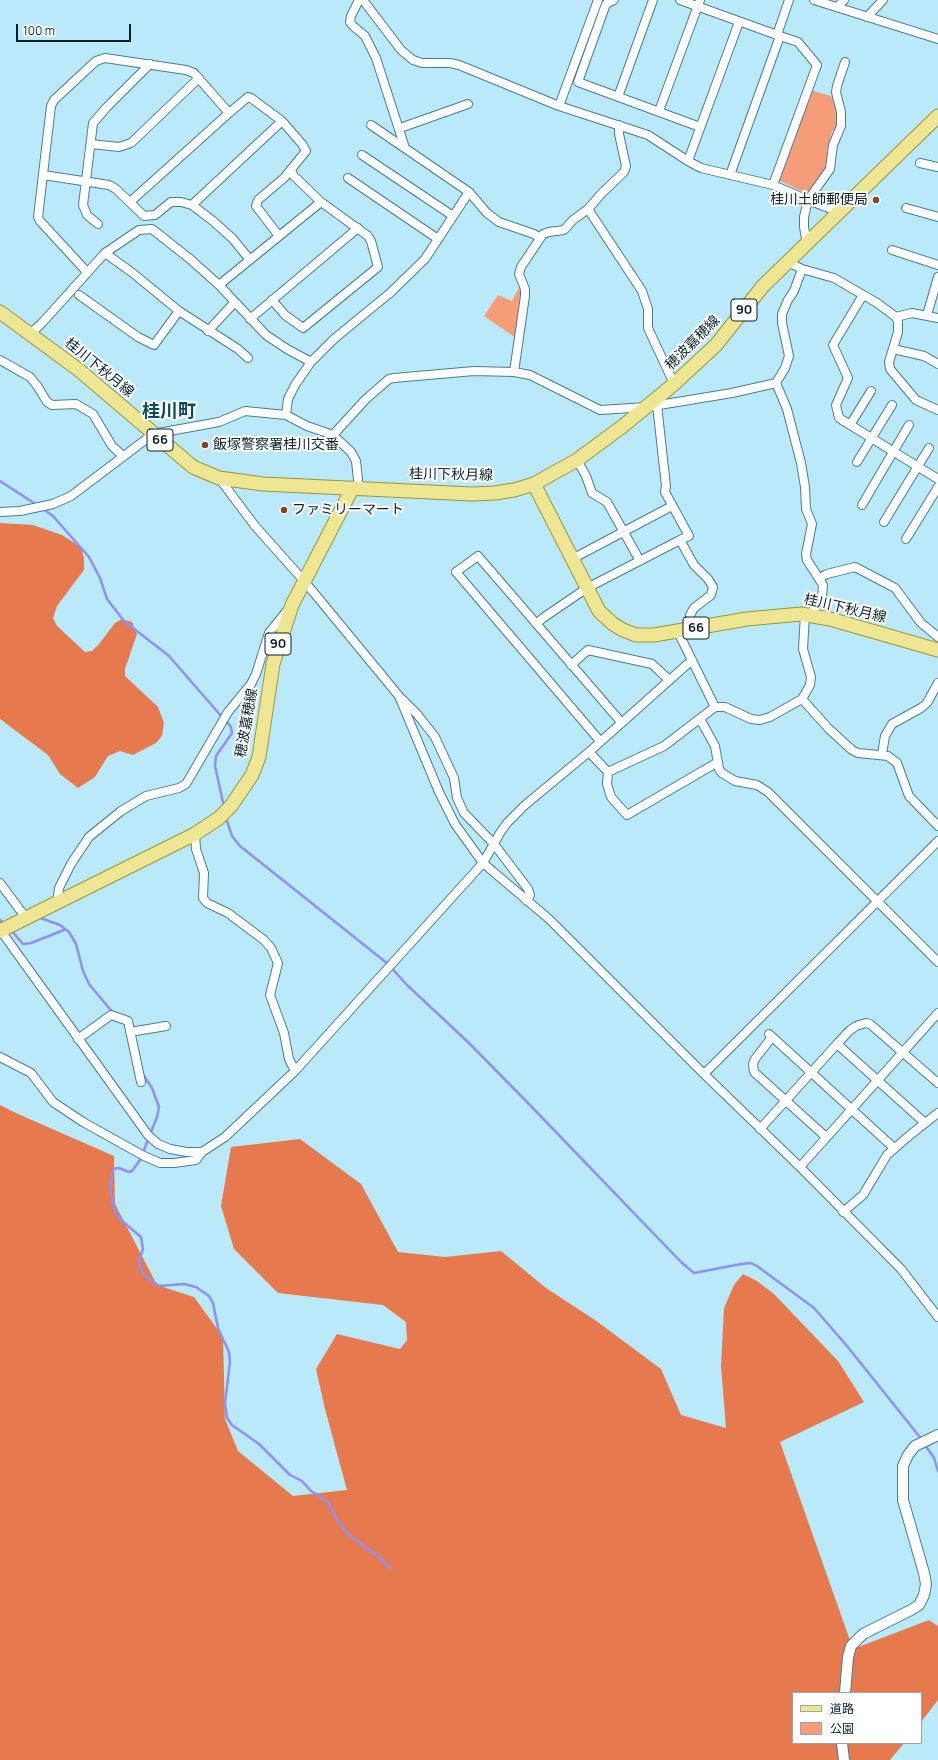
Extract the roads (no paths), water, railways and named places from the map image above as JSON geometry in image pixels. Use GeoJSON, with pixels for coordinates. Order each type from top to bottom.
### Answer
{"type":"FeatureCollection","features":[{"type":"Feature","properties":{"kind":"main road","name":"穂波嘉穂線"},"geometry":{"type":"LineString","coordinates":[[534,484],[577,460],[652,406],[716,345],[763,286],[938,116]]}},
{"type":"Feature","properties":{"kind":"main road","name":"桂川下秋月線"},"geometry":{"type":"LineString","coordinates":[[0,312],[79,370],[193,467],[219,478],[263,484],[330,486],[356,489],[472,494],[495,493],[534,484],[599,611],[605,618],[624,630],[636,635],[644,636],[684,631],[786,614],[808,615],[938,650]]}},
{"type":"Feature","properties":{"kind":"main road","name":"穂波嘉穂線"},"geometry":{"type":"LineString","coordinates":[[0,931],[196,834],[219,818],[231,806],[252,775],[259,757],[273,664],[292,605],[356,489]]}},
{"type":"Feature","properties":{"kind":"street"},"geometry":{"type":"LineString","coordinates":[[359,0],[351,16],[350,22],[365,36],[376,58],[400,128],[405,148]]}},
{"type":"Feature","properties":{"kind":"street"},"geometry":{"type":"LineString","coordinates":[[363,0],[401,50],[413,60],[422,63],[450,63],[459,65],[559,106],[648,135],[688,161],[702,168],[774,185],[839,212]]}},
{"type":"Feature","properties":{"kind":"street"},"geometry":{"type":"LineString","coordinates":[[559,106],[598,0]]}},
{"type":"Feature","properties":{"kind":"street"},"geometry":{"type":"LineString","coordinates":[[614,0],[606,4],[578,82],[700,127]]}},
{"type":"Feature","properties":{"kind":"street"},"geometry":{"type":"LineString","coordinates":[[618,97],[653,0]]}},
{"type":"Feature","properties":{"kind":"street"},"geometry":{"type":"LineString","coordinates":[[680,0],[699,3],[738,22],[798,42],[817,65],[774,185]]}},
{"type":"Feature","properties":{"kind":"street"},"geometry":{"type":"LineString","coordinates":[[730,175],[779,36],[789,0]]}},
{"type":"Feature","properties":{"kind":"street"},"geometry":{"type":"LineString","coordinates":[[814,0],[938,39]]}},
{"type":"Feature","properties":{"kind":"street"},"geometry":{"type":"LineString","coordinates":[[837,8],[844,0]]}},
{"type":"Feature","properties":{"kind":"street"},"geometry":{"type":"LineString","coordinates":[[867,17],[883,0]]}},
{"type":"Feature","properties":{"kind":"street"},"geometry":{"type":"LineString","coordinates":[[660,111],[699,3]]}},
{"type":"Feature","properties":{"kind":"street"},"geometry":{"type":"LineString","coordinates":[[688,161],[738,22]]}},
{"type":"Feature","properties":{"kind":"street"},"geometry":{"type":"LineString","coordinates":[[87,272],[40,221],[38,211],[51,106],[59,95],[100,59],[150,64],[186,70],[194,73],[229,113]]}},
{"type":"Feature","properties":{"kind":"street"},"geometry":{"type":"LineString","coordinates":[[807,244],[804,217],[808,200],[830,169],[833,145],[841,126],[841,112],[836,92],[845,62]]}},
{"type":"Feature","properties":{"kind":"street"},"geometry":{"type":"LineString","coordinates":[[98,224],[87,215],[83,205],[93,123],[150,64]]}},
{"type":"Feature","properties":{"kind":"street"},"geometry":{"type":"LineString","coordinates":[[91,144],[119,147],[131,143],[199,78]]}},
{"type":"Feature","properties":{"kind":"street"},"geometry":{"type":"LineString","coordinates":[[130,202],[248,97],[282,121],[302,144],[306,152],[284,178],[258,200],[256,206],[279,236]]}},
{"type":"Feature","properties":{"kind":"street"},"geometry":{"type":"LineString","coordinates":[[400,128],[468,104]]}},
{"type":"Feature","properties":{"kind":"street"},"geometry":{"type":"LineString","coordinates":[[192,205],[282,121]]}},
{"type":"Feature","properties":{"kind":"street"},"geometry":{"type":"LineString","coordinates":[[371,125],[469,192],[487,213],[499,222],[534,234],[540,238]]}},
{"type":"Feature","properties":{"kind":"street"},"geometry":{"type":"LineString","coordinates":[[514,372],[525,296],[525,289],[519,274],[520,267],[543,234],[564,230],[588,209],[624,172],[626,166],[619,134],[619,125]]}},
{"type":"Feature","properties":{"kind":"street"},"geometry":{"type":"LineString","coordinates":[[362,155],[453,216]]}},
{"type":"Feature","properties":{"kind":"street"},"geometry":{"type":"LineString","coordinates":[[920,163],[938,167]]}},
{"type":"Feature","properties":{"kind":"street"},"geometry":{"type":"LineString","coordinates":[[272,300],[285,315],[303,328],[378,267],[371,241],[368,236],[321,202],[293,175],[291,170]]}},
{"type":"Feature","properties":{"kind":"street"},"geometry":{"type":"LineString","coordinates":[[43,175],[109,185],[116,189],[130,202],[139,213],[148,217],[155,215],[171,202],[181,202],[192,205],[213,221],[232,239],[250,260]]}},
{"type":"Feature","properties":{"kind":"street"},"geometry":{"type":"LineString","coordinates":[[348,178],[438,238]]}},
{"type":"Feature","properties":{"kind":"street"},"geometry":{"type":"LineString","coordinates":[[286,415],[288,399],[295,385],[311,362],[334,339],[371,310],[425,259],[469,192]]}},
{"type":"Feature","properties":{"kind":"street"},"geometry":{"type":"LineString","coordinates":[[219,285],[321,202]]}},
{"type":"Feature","properties":{"kind":"street"},"geometry":{"type":"LineString","coordinates":[[906,208],[938,217]]}},
{"type":"Feature","properties":{"kind":"street"},"geometry":{"type":"LineString","coordinates":[[588,209],[642,291],[648,309],[648,328],[674,384]]}},
{"type":"Feature","properties":{"kind":"street"},"geometry":{"type":"LineString","coordinates":[[250,319],[358,228]]}},
{"type":"Feature","properties":{"kind":"street"},"geometry":{"type":"LineString","coordinates":[[30,334],[42,323],[105,253],[139,230],[152,229],[185,254],[219,285],[234,303],[266,335],[287,349],[311,362]]}},
{"type":"Feature","properties":{"kind":"street"},"geometry":{"type":"LineString","coordinates":[[892,250],[938,265]]}},
{"type":"Feature","properties":{"kind":"street"},"geometry":{"type":"LineString","coordinates":[[105,253],[134,274],[179,311],[238,349],[248,358]]}},
{"type":"Feature","properties":{"kind":"street"},"geometry":{"type":"LineString","coordinates":[[788,262],[802,269],[834,278],[877,303],[896,317],[898,322],[898,332],[889,362],[890,369],[916,400],[938,410]]}},
{"type":"Feature","properties":{"kind":"street"},"geometry":{"type":"LineString","coordinates":[[333,435],[366,399],[389,379],[474,371],[514,372],[530,375],[600,410],[652,406],[732,393],[776,383],[785,368],[789,356],[782,323],[782,314],[794,291],[802,269]]}},
{"type":"Feature","properties":{"kind":"street"},"geometry":{"type":"LineString","coordinates":[[927,315],[938,277]]}},
{"type":"Feature","properties":{"kind":"street"},"geometry":{"type":"LineString","coordinates":[[79,295],[138,337],[154,345],[179,311]]}},
{"type":"Feature","properties":{"kind":"street"},"geometry":{"type":"LineString","coordinates":[[863,295],[833,345],[848,378],[836,405],[839,418],[938,479]]}},
{"type":"Feature","properties":{"kind":"street"},"geometry":{"type":"LineString","coordinates":[[208,331],[234,303]]}},
{"type":"Feature","properties":{"kind":"street"},"geometry":{"type":"LineString","coordinates":[[896,317],[912,313],[938,318]]}},
{"type":"Feature","properties":{"kind":"street"},"geometry":{"type":"LineString","coordinates":[[893,349],[924,356],[938,364]]}},
{"type":"Feature","properties":{"kind":"street"},"geometry":{"type":"LineString","coordinates":[[0,360],[30,377],[47,402],[52,405],[76,404],[93,414],[112,446],[123,456]]}},
{"type":"Feature","properties":{"kind":"street"},"geometry":{"type":"LineString","coordinates":[[608,772],[664,746],[715,707],[725,707],[751,719],[760,720],[770,717],[802,699],[810,685],[812,677],[803,649],[808,615],[822,597],[823,585],[807,560],[806,554],[812,524],[806,509],[802,463],[787,409],[776,383]]}},
{"type":"Feature","properties":{"kind":"street"},"geometry":{"type":"LineString","coordinates":[[850,425],[871,391]]}},
{"type":"Feature","properties":{"kind":"street"},"geometry":{"type":"LineString","coordinates":[[857,462],[892,405]]}},
{"type":"Feature","properties":{"kind":"street"},"geometry":{"type":"LineString","coordinates":[[536,624],[587,588],[689,536],[665,492],[666,486],[652,406]]}},
{"type":"Feature","properties":{"kind":"street"},"geometry":{"type":"LineString","coordinates":[[0,512],[20,511],[53,504],[70,496],[153,434],[219,422],[245,411],[286,415],[307,426],[333,435],[351,452],[356,461],[356,489]]}},
{"type":"Feature","properties":{"kind":"street"},"geometry":{"type":"LineString","coordinates":[[862,505],[909,426]]}},
{"type":"Feature","properties":{"kind":"street"},"geometry":{"type":"LineString","coordinates":[[884,522],[929,448]]}},
{"type":"Feature","properties":{"kind":"street"},"geometry":{"type":"LineString","coordinates":[[577,460],[586,476],[592,493],[607,502],[640,561]]}},
{"type":"Feature","properties":{"kind":"street"},"geometry":{"type":"LineString","coordinates":[[219,478],[254,526],[305,582],[399,696],[417,714],[435,737],[454,778],[457,798],[464,812],[494,844],[528,889],[530,895],[527,901]]}},
{"type":"Feature","properties":{"kind":"street"},"geometry":{"type":"LineString","coordinates":[[906,539],[938,487]]}},
{"type":"Feature","properties":{"kind":"street"},"geometry":{"type":"LineString","coordinates":[[572,559],[672,506]]}},
{"type":"Feature","properties":{"kind":"street"},"geometry":{"type":"LineString","coordinates":[[680,540],[694,565],[708,579],[713,587],[711,595],[694,608],[684,631],[692,660],[715,707]]}},
{"type":"Feature","properties":{"kind":"street"},"geometry":{"type":"LineString","coordinates":[[600,741],[456,572],[478,556],[621,722]]}},
{"type":"Feature","properties":{"kind":"street"},"geometry":{"type":"LineString","coordinates":[[819,578],[827,574],[855,567],[895,588],[921,623],[938,638]]}},
{"type":"Feature","properties":{"kind":"street"},"geometry":{"type":"LineString","coordinates":[[58,903],[59,888],[70,864],[89,838],[121,811],[146,796],[179,788],[186,784],[228,712],[251,684],[256,674],[269,633],[280,617],[292,605]]}},
{"type":"Feature","properties":{"kind":"street"},"geometry":{"type":"LineString","coordinates":[[571,665],[588,650],[652,664],[669,680]]}},
{"type":"Feature","properties":{"kind":"street"},"geometry":{"type":"LineString","coordinates":[[0,1057],[31,1073],[53,1102],[83,1122],[144,1156],[160,1163],[196,1160],[202,1152],[222,1139],[295,1071],[483,864],[507,823],[525,805],[589,752],[692,660]]}},
{"type":"Feature","properties":{"kind":"street"},"geometry":{"type":"LineString","coordinates":[[882,754],[885,736],[892,724],[922,708],[927,703],[938,683]]}},
{"type":"Feature","properties":{"kind":"street"},"geometry":{"type":"LineString","coordinates":[[399,696],[439,792],[455,824],[483,864],[549,919],[704,1074],[800,1167],[901,1269],[938,1317]]}},
{"type":"Feature","properties":{"kind":"street"},"geometry":{"type":"LineString","coordinates":[[802,699],[829,729],[852,750],[858,753],[882,754],[888,756],[897,763],[909,796],[938,826]]}},
{"type":"Feature","properties":{"kind":"street"},"geometry":{"type":"LineString","coordinates":[[700,719],[715,746],[719,769],[727,777],[734,781],[757,785],[768,792],[938,962]]}},
{"type":"Feature","properties":{"kind":"street"},"geometry":{"type":"LineString","coordinates":[[589,752],[608,772],[607,784],[611,797],[628,815],[718,762]]}},
{"type":"Feature","properties":{"kind":"street"},"geometry":{"type":"LineString","coordinates":[[196,834],[196,849],[204,873],[203,898],[207,903],[228,913],[264,940],[271,948],[278,963],[270,995],[284,1033],[289,1059],[295,1071]]}},
{"type":"Feature","properties":{"kind":"street"},"geometry":{"type":"LineString","coordinates":[[704,1074],[938,841]]}},
{"type":"Feature","properties":{"kind":"street"},"geometry":{"type":"LineString","coordinates":[[0,883],[26,918]]}},
{"type":"Feature","properties":{"kind":"street"},"geometry":{"type":"LineString","coordinates":[[0,931],[148,1135],[158,1144],[170,1149],[187,1152],[202,1152]]}},
{"type":"Feature","properties":{"kind":"street"},"geometry":{"type":"LineString","coordinates":[[800,1167],[938,1013]]}},
{"type":"Feature","properties":{"kind":"street"},"geometry":{"type":"LineString","coordinates":[[78,1038],[111,1015],[128,1021],[141,1082]]}},
{"type":"Feature","properties":{"kind":"street"},"geometry":{"type":"LineString","coordinates":[[760,1129],[836,1044],[849,1031],[861,1024],[870,1024],[938,1083]]}},
{"type":"Feature","properties":{"kind":"street"},"geometry":{"type":"LineString","coordinates":[[130,1032],[166,1026]]}},
{"type":"Feature","properties":{"kind":"street"},"geometry":{"type":"LineString","coordinates":[[826,1137],[757,1075],[753,1068],[755,1059],[770,1036],[852,1108],[894,1148]]}},
{"type":"Feature","properties":{"kind":"street"},"geometry":{"type":"LineString","coordinates":[[836,1044],[925,1123]]}},
{"type":"Feature","properties":{"kind":"street"},"geometry":{"type":"LineString","coordinates":[[844,1212],[863,1195],[880,1165],[894,1148],[938,1113]]}},
{"type":"Feature","properties":{"kind":"street"},"geometry":{"type":"LineString","coordinates":[[845,1692],[848,1657],[852,1646],[863,1634],[919,1605],[924,1595],[926,1584],[924,1573],[903,1500],[904,1466],[908,1455],[915,1446],[933,1437]]}},
{"type":"Feature","properties":{"kind":"street"},"geometry":{"type":"LineString","coordinates":[[842,1744],[844,1760]]}},
{"type":"Feature","properties":{"kind":"waterway"},"geometry":{"type":"LineString","coordinates":[[0,481],[37,505]]}},
{"type":"Feature","properties":{"kind":"waterway"},"geometry":{"type":"LineString","coordinates":[[43,509],[53,516],[89,557],[100,578],[107,599],[124,621],[169,656],[222,717]]}},
{"type":"Feature","properties":{"kind":"waterway"},"geometry":{"type":"LineString","coordinates":[[224,807],[215,766],[216,756],[232,733],[231,727],[226,721]]}},
{"type":"Feature","properties":{"kind":"waterway"},"geometry":{"type":"LineString","coordinates":[[226,818],[232,836],[240,846],[388,964],[407,985],[469,1043],[681,1262],[694,1273],[751,1263],[814,1308],[847,1346],[923,1441]]}},
{"type":"Feature","properties":{"kind":"waterway"},"geometry":{"type":"LineString","coordinates":[[38,917],[60,925],[69,932],[76,944],[83,971],[89,984],[114,1014]]}},
{"type":"Feature","properties":{"kind":"waterway"},"geometry":{"type":"LineString","coordinates":[[0,920],[5,924]]}},
{"type":"Feature","properties":{"kind":"waterway"},"geometry":{"type":"LineString","coordinates":[[11,930],[23,944],[31,943],[64,930]]}},
{"type":"Feature","properties":{"kind":"waterway"},"geometry":{"type":"LineString","coordinates":[[142,1073],[152,1088],[159,1107],[157,1117],[140,1160],[132,1171],[129,1172],[119,1168],[113,1169],[110,1188],[114,1209],[121,1220],[141,1237],[143,1249],[139,1261],[141,1270],[144,1275],[159,1286],[184,1284],[196,1287],[209,1296],[213,1303],[218,1328],[229,1352],[230,1362],[225,1403],[227,1418],[232,1425],[259,1444],[290,1475],[302,1481],[311,1491],[328,1502],[337,1520],[347,1533],[381,1559],[390,1568]]}},
{"type":"Feature","properties":{"kind":"waterway"},"geometry":{"type":"LineString","coordinates":[[925,1445],[934,1458],[938,1471]]}},
{"type":"Feature","properties":{"kind":"place","name":"桂川土師郵便局"},"geometry":{"type":"Point","coordinates":[876,200]}},
{"type":"Feature","properties":{"kind":"place","name":"飯塚警察署桂川交番"},"geometry":{"type":"Point","coordinates":[205,445]}},
{"type":"Feature","properties":{"kind":"place","name":"ファミリーマート"},"geometry":{"type":"Point","coordinates":[284,510]}},
{"type":"Feature","properties":{"kind":"district","name":"桂川町"},"geometry":{"type":"Point","coordinates":[169,412]}}]}
